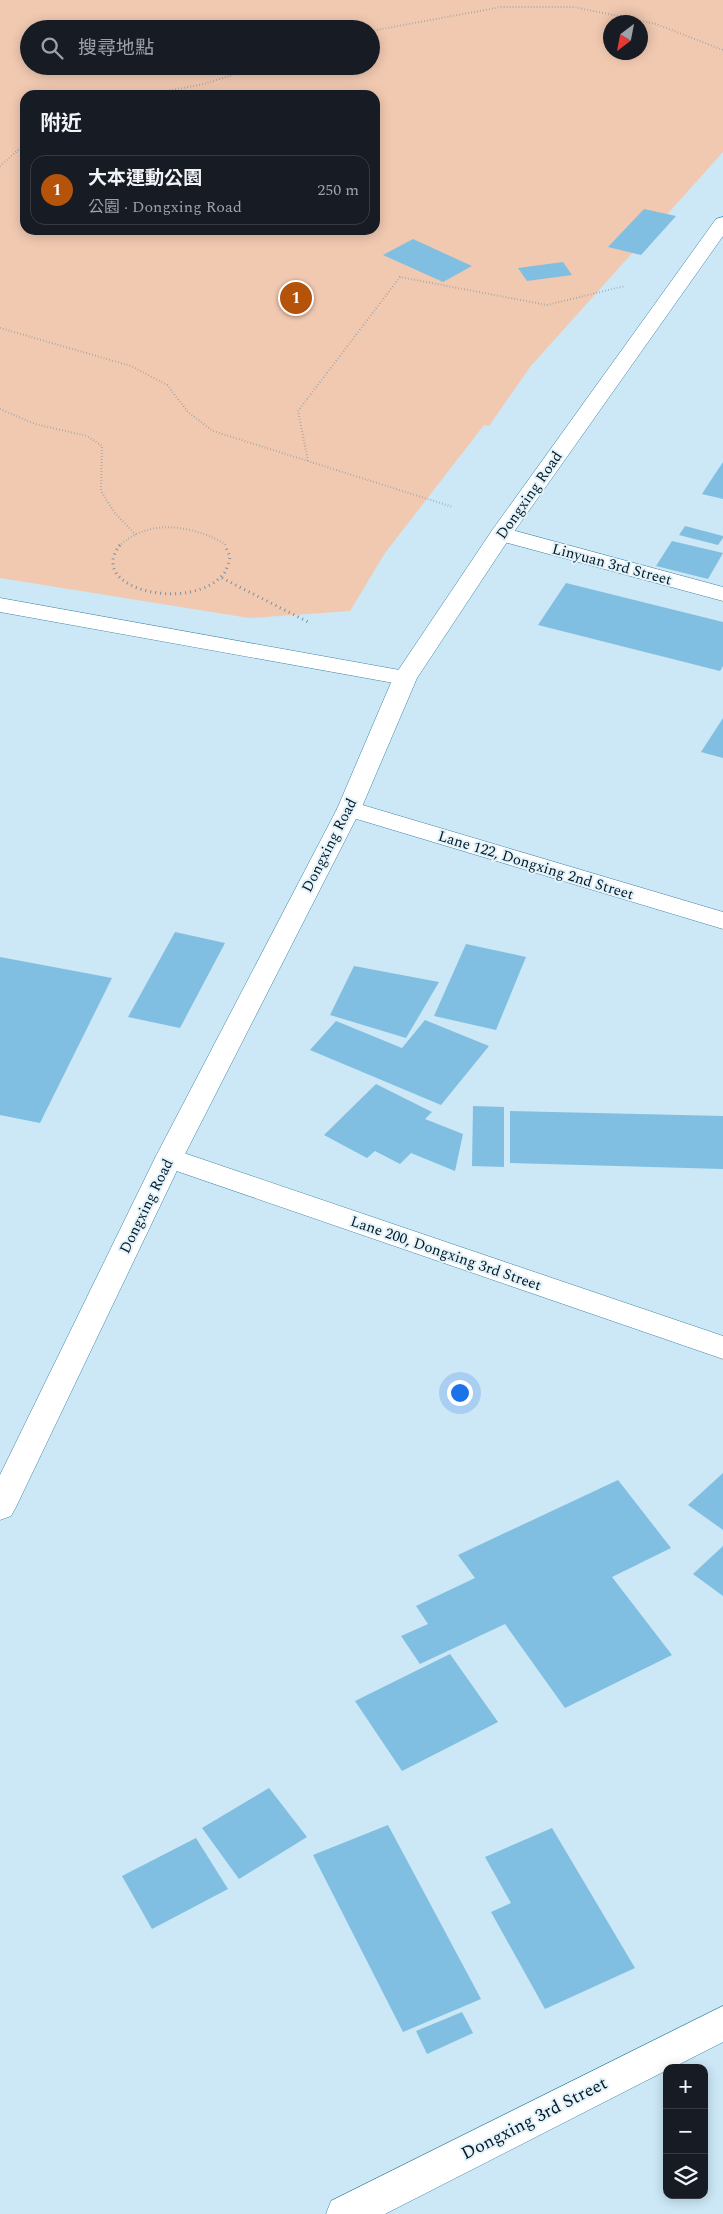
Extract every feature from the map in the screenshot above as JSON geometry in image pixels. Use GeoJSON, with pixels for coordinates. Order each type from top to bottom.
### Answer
{"type":"FeatureCollection","features":[{"type":"Feature","properties":{"kind":"street","name":"Dongxing Road"},"geometry":{"type":"LineString","coordinates":[[0,1506],[169,1158],[349,810],[405,678],[501,534],[723,223]]}},
{"type":"Feature","properties":{"kind":"street","name":"Linyuan 3rd Street"},"geometry":{"type":"LineString","coordinates":[[501,534],[723,594]]}},
{"type":"Feature","properties":{"kind":"street"},"geometry":{"type":"LineString","coordinates":[[0,605],[405,678]]}},
{"type":"Feature","properties":{"kind":"street","name":"Lane 122, Dongxing 2nd Street"},"geometry":{"type":"LineString","coordinates":[[349,810],[723,921]]}},
{"type":"Feature","properties":{"kind":"street","name":"Lane 200, Dongxing 3rd Street"},"geometry":{"type":"LineString","coordinates":[[169,1158],[723,1348]]}},
{"type":"Feature","properties":{"kind":"street","name":"Dongxing 3rd Street"},"geometry":{"type":"LineString","coordinates":[[345,2214],[723,2023]]}},
{"type":"Feature","properties":{"kind":"path"},"geometry":{"type":"LineString","coordinates":[[380,28],[501,7],[574,7],[656,24],[723,50]]}},
{"type":"Feature","properties":{"kind":"path"},"geometry":{"type":"LineString","coordinates":[[171,90],[204,84],[232,75]]}},
{"type":"Feature","properties":{"kind":"path"},"geometry":{"type":"LineString","coordinates":[[0,166],[20,148]]}},
{"type":"Feature","properties":{"kind":"path"},"geometry":{"type":"LineString","coordinates":[[308,461],[298,410],[400,277],[547,305],[625,286]]}},
{"type":"Feature","properties":{"kind":"path"},"geometry":{"type":"LineString","coordinates":[[0,328],[131,366],[167,385],[188,412],[213,431],[453,506]]}},
{"type":"Feature","properties":{"kind":"path"},"geometry":{"type":"LineString","coordinates":[[0,410],[35,424],[87,436],[102,446],[101,491],[114,512],[136,534]]}},
{"type":"Feature","properties":{"kind":"path"},"geometry":{"type":"LineString","coordinates":[[170,527],[205,532],[218,538],[227,547],[232,557],[229,568],[222,578],[209,586],[192,592],[156,593],[138,589],[124,582],[116,573],[112,563],[115,552],[123,543],[136,534],[152,529],[170,527]]}},
{"type":"Feature","properties":{"kind":"path"},"geometry":{"type":"LineString","coordinates":[[222,578],[316,626]]}},
{"type":"Feature","properties":{"kind":"shaded area"},"geometry":{"type":"Polygon","coordinates":[[[0,0],[723,0],[723,152],[530,367],[489,426],[484,425],[385,553],[350,611],[249,618],[0,578],[0,0]]]}},
{"type":"Feature","properties":{"kind":"building"},"geometry":{"type":"Polygon","coordinates":[[[644,209],[676,216],[641,255],[608,247],[644,209]]]}},
{"type":"Feature","properties":{"kind":"building"},"geometry":{"type":"Polygon","coordinates":[[[413,239],[472,266],[443,282],[383,255],[413,239]]]}},
{"type":"Feature","properties":{"kind":"building"},"geometry":{"type":"Polygon","coordinates":[[[563,262],[572,275],[527,281],[518,268],[563,262]]]}},
{"type":"Feature","properties":{"kind":"building"},"geometry":{"type":"Polygon","coordinates":[[[723,462],[723,499],[702,494],[711,480],[723,462]]]}},
{"type":"Feature","properties":{"kind":"building"},"geometry":{"type":"Polygon","coordinates":[[[685,526],[723,536],[723,538],[718,545],[679,535],[685,526]]]}},
{"type":"Feature","properties":{"kind":"building"},"geometry":{"type":"Polygon","coordinates":[[[672,541],[723,553],[708,579],[656,566],[672,541]]]}},
{"type":"Feature","properties":{"kind":"building"},"geometry":{"type":"Polygon","coordinates":[[[566,583],[723,622],[723,666],[720,671],[538,625],[566,583]]]}},
{"type":"Feature","properties":{"kind":"building"},"geometry":{"type":"Polygon","coordinates":[[[723,718],[723,758],[701,752],[723,718]]]}},
{"type":"Feature","properties":{"kind":"building"},"geometry":{"type":"Polygon","coordinates":[[[175,932],[225,943],[180,1028],[128,1017],[175,932]]]}},
{"type":"Feature","properties":{"kind":"building"},"geometry":{"type":"Polygon","coordinates":[[[466,944],[526,957],[496,1030],[434,1016],[466,944]]]}},
{"type":"Feature","properties":{"kind":"building"},"geometry":{"type":"Polygon","coordinates":[[[0,957],[112,978],[40,1123],[0,1115],[0,957]]]}},
{"type":"Feature","properties":{"kind":"building"},"geometry":{"type":"Polygon","coordinates":[[[354,966],[439,982],[406,1038],[330,1015],[354,966]]]}},
{"type":"Feature","properties":{"kind":"building"},"geometry":{"type":"Polygon","coordinates":[[[425,1020],[489,1046],[441,1105],[310,1050],[336,1021],[402,1048],[425,1020]]]}},
{"type":"Feature","properties":{"kind":"building"},"geometry":{"type":"Polygon","coordinates":[[[376,1084],[432,1112],[425,1119],[463,1134],[455,1171],[411,1153],[400,1164],[375,1151],[367,1158],[324,1135],[376,1084]]]}},
{"type":"Feature","properties":{"kind":"building"},"geometry":{"type":"Polygon","coordinates":[[[473,1106],[504,1107],[504,1167],[472,1166],[473,1106]]]}},
{"type":"Feature","properties":{"kind":"building"},"geometry":{"type":"Polygon","coordinates":[[[510,1111],[723,1116],[723,1169],[510,1163],[510,1111]]]}},
{"type":"Feature","properties":{"kind":"building"},"geometry":{"type":"Polygon","coordinates":[[[723,1473],[723,1530],[688,1505],[723,1473]]]}},
{"type":"Feature","properties":{"kind":"building"},"geometry":{"type":"Polygon","coordinates":[[[618,1480],[671,1548],[612,1577],[672,1655],[565,1708],[505,1624],[420,1664],[401,1636],[428,1624],[416,1606],[475,1578],[458,1555],[618,1480]]]}},
{"type":"Feature","properties":{"kind":"building"},"geometry":{"type":"Polygon","coordinates":[[[723,1546],[723,1596],[693,1574],[723,1546]]]}},
{"type":"Feature","properties":{"kind":"building"},"geometry":{"type":"Polygon","coordinates":[[[450,1654],[498,1722],[402,1771],[355,1701],[450,1654]]]}},
{"type":"Feature","properties":{"kind":"building"},"geometry":{"type":"Polygon","coordinates":[[[269,1788],[307,1837],[239,1879],[202,1828],[269,1788]]]}},
{"type":"Feature","properties":{"kind":"building"},"geometry":{"type":"Polygon","coordinates":[[[388,1825],[481,1999],[403,2032],[313,1855],[388,1825]]]}},
{"type":"Feature","properties":{"kind":"building"},"geometry":{"type":"Polygon","coordinates":[[[552,1828],[635,1968],[545,2009],[491,1912],[511,1903],[485,1857],[552,1828]]]}},
{"type":"Feature","properties":{"kind":"building"},"geometry":{"type":"Polygon","coordinates":[[[196,1838],[228,1889],[152,1929],[122,1876],[196,1838]]]}},
{"type":"Feature","properties":{"kind":"building"},"geometry":{"type":"Polygon","coordinates":[[[462,2012],[473,2033],[427,2054],[416,2031],[462,2012]]]}},
{"type":"Feature","properties":{"kind":"place","name":"大本運動公園"},"geometry":{"type":"Point","coordinates":[296,298]}}]}
